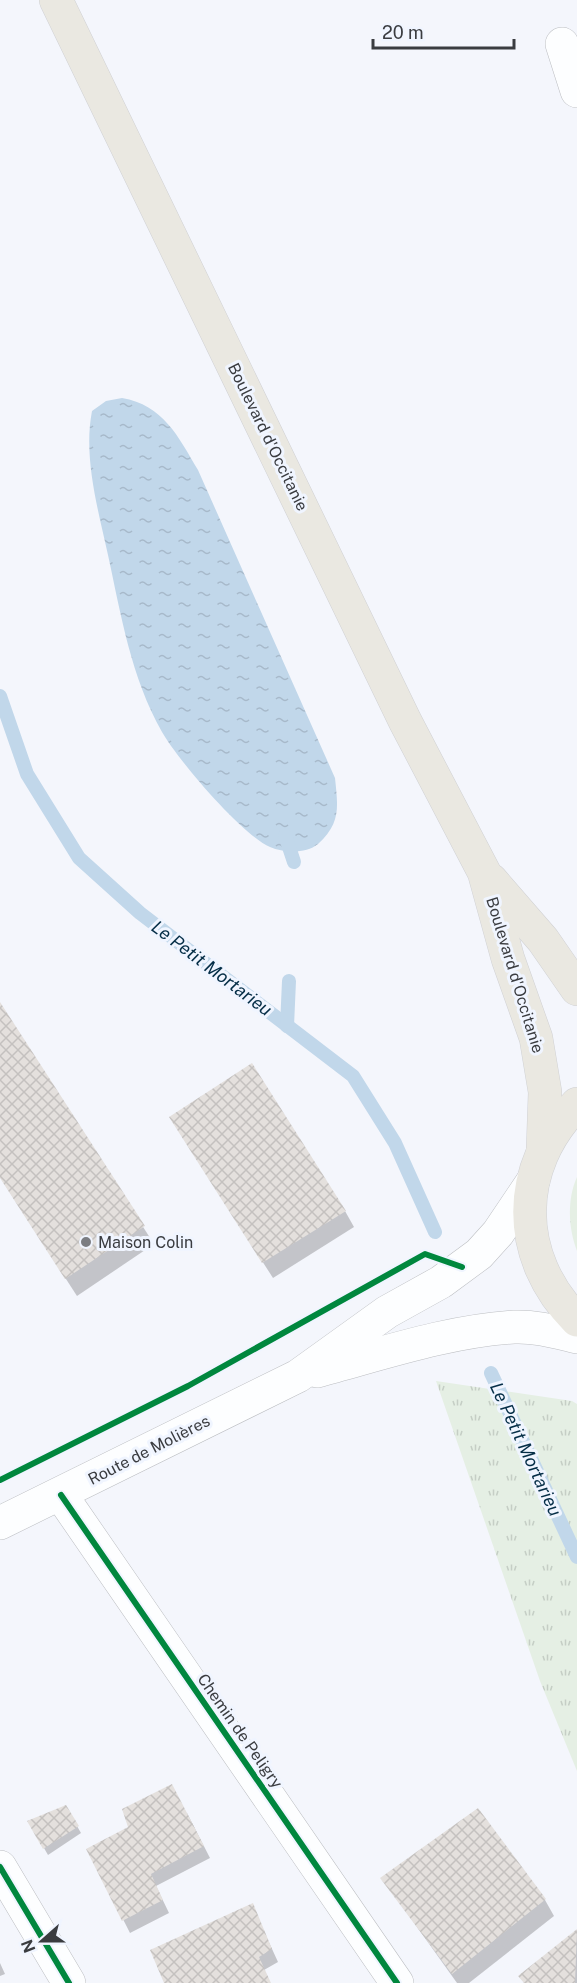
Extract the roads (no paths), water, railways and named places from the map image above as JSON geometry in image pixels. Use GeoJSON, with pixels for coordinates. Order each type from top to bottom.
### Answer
{"type":"FeatureCollection","features":[{"type":"Feature","properties":{"kind":"main road","name":"Boulevard d'Occitanie"},"geometry":{"type":"LineString","coordinates":[[56,0],[405,721],[484,872],[508,959],[536,1038],[544,1092],[543,1149]]}},
{"type":"Feature","properties":{"kind":"main road"},"geometry":{"type":"LineString","coordinates":[[562,44],[577,91]]}},
{"type":"Feature","properties":{"kind":"main road","name":"Boulevard d'Occitanie"},"geometry":{"type":"LineString","coordinates":[[484,872],[543,940],[577,989]]}},
{"type":"Feature","properties":{"kind":"main road"},"geometry":{"type":"LineString","coordinates":[[577,1104],[561,1120],[543,1149],[532,1181],[529,1213],[533,1245],[544,1275],[560,1303],[577,1320]]}},
{"type":"Feature","properties":{"kind":"main road","name":"Route de Molières"},"geometry":{"type":"LineString","coordinates":[[0,1523],[61,1495],[298,1376],[387,1312],[441,1282],[479,1254],[498,1233],[532,1181]]}},
{"type":"Feature","properties":{"kind":"main road","name":"Route de Molières"},"geometry":{"type":"LineString","coordinates":[[298,1376],[460,1335],[489,1330],[537,1328],[577,1336]]}},
{"type":"Feature","properties":{"kind":"main road","name":"Chemin de Peligry"},"geometry":{"type":"LineString","coordinates":[[61,1495],[397,1983]]}},
{"type":"Feature","properties":{"kind":"main road"},"geometry":{"type":"LineString","coordinates":[[0,1867],[69,1983]]}},
{"type":"Feature","properties":{"kind":"water"},"geometry":{"type":"Polygon","coordinates":[[[122,398],[148,407],[159,415],[176,434],[198,470],[335,778],[337,806],[334,822],[318,844],[307,850],[295,852],[270,847],[227,812],[170,744],[142,690],[123,623],[90,465],[92,411],[106,401],[122,398]]]}},
{"type":"Feature","properties":{"kind":"waterway","name":"Le Petit Mortarieu"},"geometry":{"type":"LineString","coordinates":[[0,696],[27,774],[79,858],[140,913],[353,1076],[395,1143],[435,1232]]}},
{"type":"Feature","properties":{"kind":"waterway"},"geometry":{"type":"LineString","coordinates":[[285,835],[294,862]]}},
{"type":"Feature","properties":{"kind":"waterway"},"geometry":{"type":"LineString","coordinates":[[287,1026],[289,981]]}},
{"type":"Feature","properties":{"kind":"waterway","name":"Le Petit Mortarieu"},"geometry":{"type":"LineString","coordinates":[[491,1373],[577,1557]]}},
{"type":"Feature","properties":{"kind":"place","name":"Maison Colin"},"geometry":{"type":"Point","coordinates":[86,1242]}}]}
